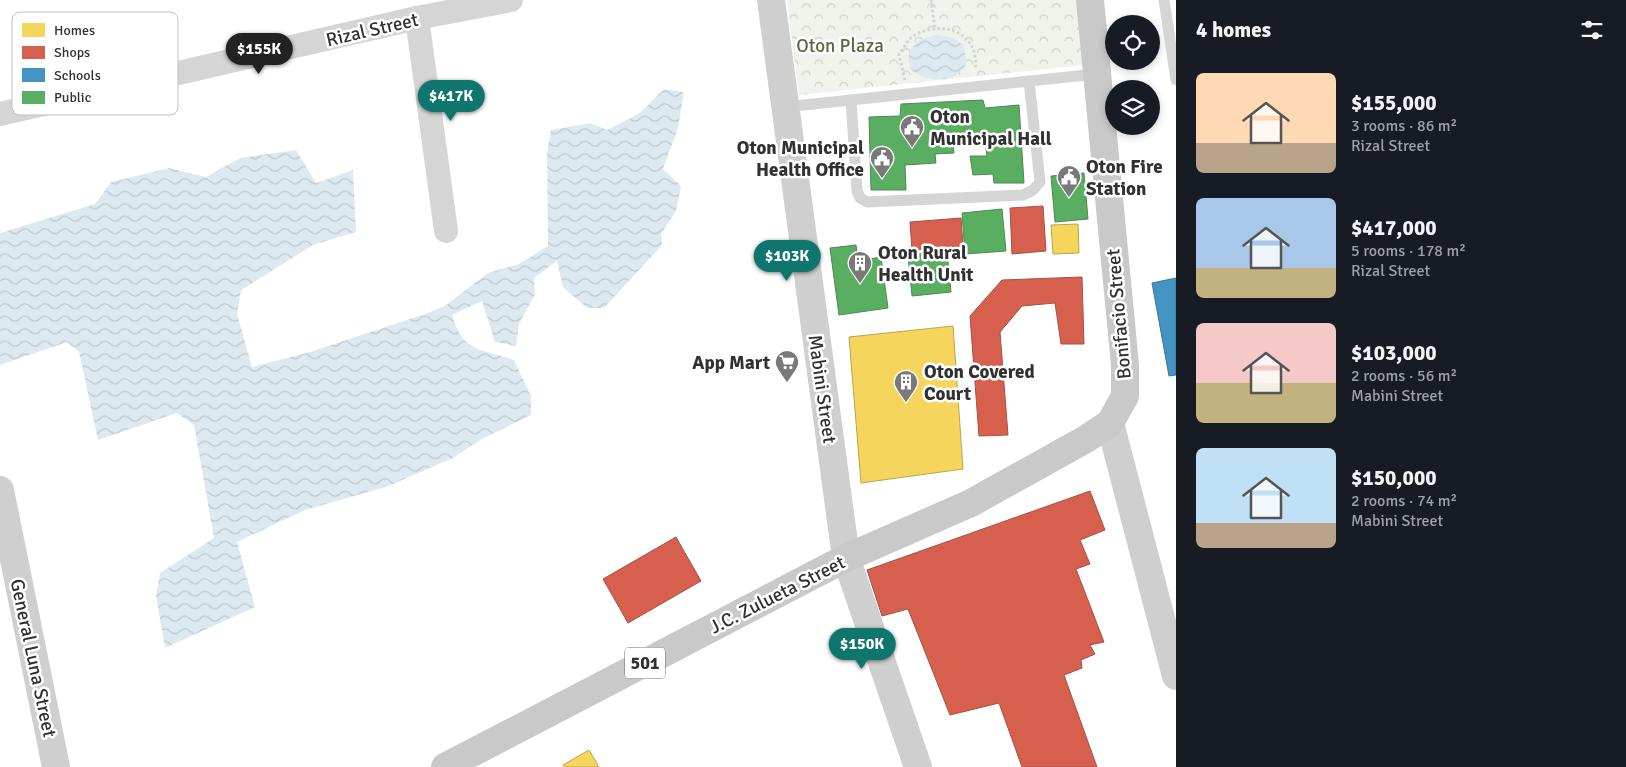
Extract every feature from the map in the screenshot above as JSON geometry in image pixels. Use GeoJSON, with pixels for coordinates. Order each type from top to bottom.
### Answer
{"type":"FeatureCollection","features":[{"type":"Feature","properties":{"kind":"main road","name":"Bonifacio Street"},"geometry":{"type":"LineString","coordinates":[[1090,0],[1125,365],[1125,396],[1110,423]]}},
{"type":"Feature","properties":{"kind":"main road","name":"J.C. Zulueta Street"},"geometry":{"type":"LineString","coordinates":[[445,767],[846,558],[971,503],[1047,462],[1110,423]]}},
{"type":"Feature","properties":{"kind":"street","name":"Rizal Street"},"geometry":{"type":"LineString","coordinates":[[178,73],[417,18],[510,0]]}},
{"type":"Feature","properties":{"kind":"street","name":"Mabini Street"},"geometry":{"type":"LineString","coordinates":[[770,0],[846,558],[918,767]]}},
{"type":"Feature","properties":{"kind":"street"},"geometry":{"type":"LineString","coordinates":[[417,18],[446,230]]}},
{"type":"Feature","properties":{"kind":"street"},"geometry":{"type":"LineString","coordinates":[[1110,423],[1176,676]]}},
{"type":"Feature","properties":{"kind":"street","name":"General Luna Street"},"geometry":{"type":"LineString","coordinates":[[0,490],[3,519],[56,767]]}},
{"type":"Feature","properties":{"kind":"lane"},"geometry":{"type":"LineString","coordinates":[[1164,0],[1176,80]]}},
{"type":"Feature","properties":{"kind":"lane"},"geometry":{"type":"LineString","coordinates":[[784,108],[1096,74]]}},
{"type":"Feature","properties":{"kind":"lane"},"geometry":{"type":"LineString","coordinates":[[851,100],[857,191],[860,198],[867,202],[1023,195],[1033,190],[1040,182],[1029,81]]}},
{"type":"Feature","properties":{"kind":"path"},"geometry":{"type":"LineString","coordinates":[[931,0],[935,28]]}},
{"type":"Feature","properties":{"kind":"path"},"geometry":{"type":"LineString","coordinates":[[911,94],[901,70],[899,55],[912,36],[935,28],[958,32],[973,45],[977,57],[970,88]]}},
{"type":"Feature","properties":{"kind":"green space","name":"Oton Plaza"},"geometry":{"type":"Polygon","coordinates":[[[787,0],[1078,0],[1085,65],[799,95],[787,0]]]}},
{"type":"Feature","properties":{"kind":"water"},"geometry":{"type":"Polygon","coordinates":[[[936,35],[954,38],[963,45],[967,62],[963,69],[950,78],[932,79],[924,77],[910,68],[909,55],[914,46],[924,39],[936,35]]]}},
{"type":"Feature","properties":{"kind":"water"},"geometry":{"type":"Polygon","coordinates":[[[664,89],[684,92],[678,128],[663,169],[681,186],[676,211],[661,234],[662,245],[604,308],[587,308],[563,287],[557,261],[534,278],[535,294],[519,324],[516,346],[495,342],[482,301],[452,315],[462,337],[468,343],[483,351],[514,360],[531,396],[531,415],[480,440],[453,458],[386,487],[305,510],[237,542],[255,607],[165,648],[156,596],[160,573],[214,538],[194,425],[177,413],[98,440],[79,352],[67,342],[0,365],[0,233],[95,204],[111,182],[169,168],[206,177],[240,158],[296,150],[316,183],[353,170],[356,232],[313,245],[241,290],[237,314],[252,367],[310,352],[445,306],[488,273],[519,264],[548,246],[547,154],[551,130],[590,123],[607,130],[640,113],[664,89]]]}},
{"type":"Feature","properties":{"kind":"building: Homes"},"geometry":{"type":"Polygon","coordinates":[[[1078,224],[1079,253],[1053,254],[1051,225],[1078,224]]]}},
{"type":"Feature","properties":{"kind":"building: Homes","name":"Oton Covered Court"},"geometry":{"type":"Polygon","coordinates":[[[953,326],[963,469],[861,483],[849,337],[953,326]]]}},
{"type":"Feature","properties":{"kind":"building: Homes"},"geometry":{"type":"Polygon","coordinates":[[[589,750],[599,767],[564,767],[563,765],[589,750]]]}},
{"type":"Feature","properties":{"kind":"building: Shops"},"geometry":{"type":"Polygon","coordinates":[[[1043,206],[1046,251],[1012,254],[1010,208],[1043,206]]]}},
{"type":"Feature","properties":{"kind":"building: Shops"},"geometry":{"type":"Polygon","coordinates":[[[961,218],[963,246],[912,250],[910,222],[961,218]]]}},
{"type":"Feature","properties":{"kind":"building: Shops"},"geometry":{"type":"Polygon","coordinates":[[[1082,277],[1084,344],[1061,344],[1055,303],[1022,306],[1000,332],[1008,435],[979,436],[970,316],[1002,280],[1082,277]]]}},
{"type":"Feature","properties":{"kind":"building: Shops"},"geometry":{"type":"Polygon","coordinates":[[[1090,491],[1105,530],[1080,540],[1090,564],[1076,569],[1104,642],[1090,645],[1095,654],[1081,660],[1082,668],[1064,675],[1097,767],[1022,767],[999,703],[950,715],[908,609],[882,616],[867,570],[1090,491]]]}},
{"type":"Feature","properties":{"kind":"building: Shops"},"geometry":{"type":"Polygon","coordinates":[[[676,537],[701,581],[628,623],[603,579],[676,537]]]}},
{"type":"Feature","properties":{"kind":"building: Schools"},"geometry":{"type":"Polygon","coordinates":[[[1176,278],[1176,375],[1169,376],[1152,283],[1176,278]]]}},
{"type":"Feature","properties":{"kind":"building: Public","name":"Oton Municipal Hall"},"geometry":{"type":"Polygon","coordinates":[[[983,100],[985,108],[1019,105],[1024,183],[994,183],[993,174],[973,175],[970,156],[987,156],[985,141],[953,143],[954,153],[935,154],[936,163],[905,165],[906,190],[871,190],[869,117],[900,116],[901,104],[983,100]]]}},
{"type":"Feature","properties":{"kind":"building: Public","name":"Oton Fire Station"},"geometry":{"type":"Polygon","coordinates":[[[1084,173],[1088,219],[1055,222],[1051,176],[1084,173]]]}},
{"type":"Feature","properties":{"kind":"building: Public"},"geometry":{"type":"Polygon","coordinates":[[[1002,209],[1006,251],[965,254],[962,213],[1002,209]]]}},
{"type":"Feature","properties":{"kind":"building: Public","name":"Oton Rural Health Unit"},"geometry":{"type":"Polygon","coordinates":[[[856,245],[858,261],[881,257],[888,308],[839,315],[830,248],[856,245]]]}},
{"type":"Feature","properties":{"kind":"building: Public"},"geometry":{"type":"Polygon","coordinates":[[[947,251],[951,292],[912,296],[908,255],[947,251]]]}},
{"type":"Feature","properties":{"kind":"place","name":"Oton Municipal Hall"},"geometry":{"type":"Point","coordinates":[912,148]}},
{"type":"Feature","properties":{"kind":"place","name":"Oton Municipal Health Office"},"geometry":{"type":"Point","coordinates":[882,179]}},
{"type":"Feature","properties":{"kind":"place","name":"Oton Fire Station"},"geometry":{"type":"Point","coordinates":[1069,198]}},
{"type":"Feature","properties":{"kind":"place","name":"Oton Rural Health Unit"},"geometry":{"type":"Point","coordinates":[860,284]}},
{"type":"Feature","properties":{"kind":"place","name":"App Mart"},"geometry":{"type":"Point","coordinates":[787,383]}},
{"type":"Feature","properties":{"kind":"place","name":"Oton Covered Court"},"geometry":{"type":"Point","coordinates":[906,403]}}]}
